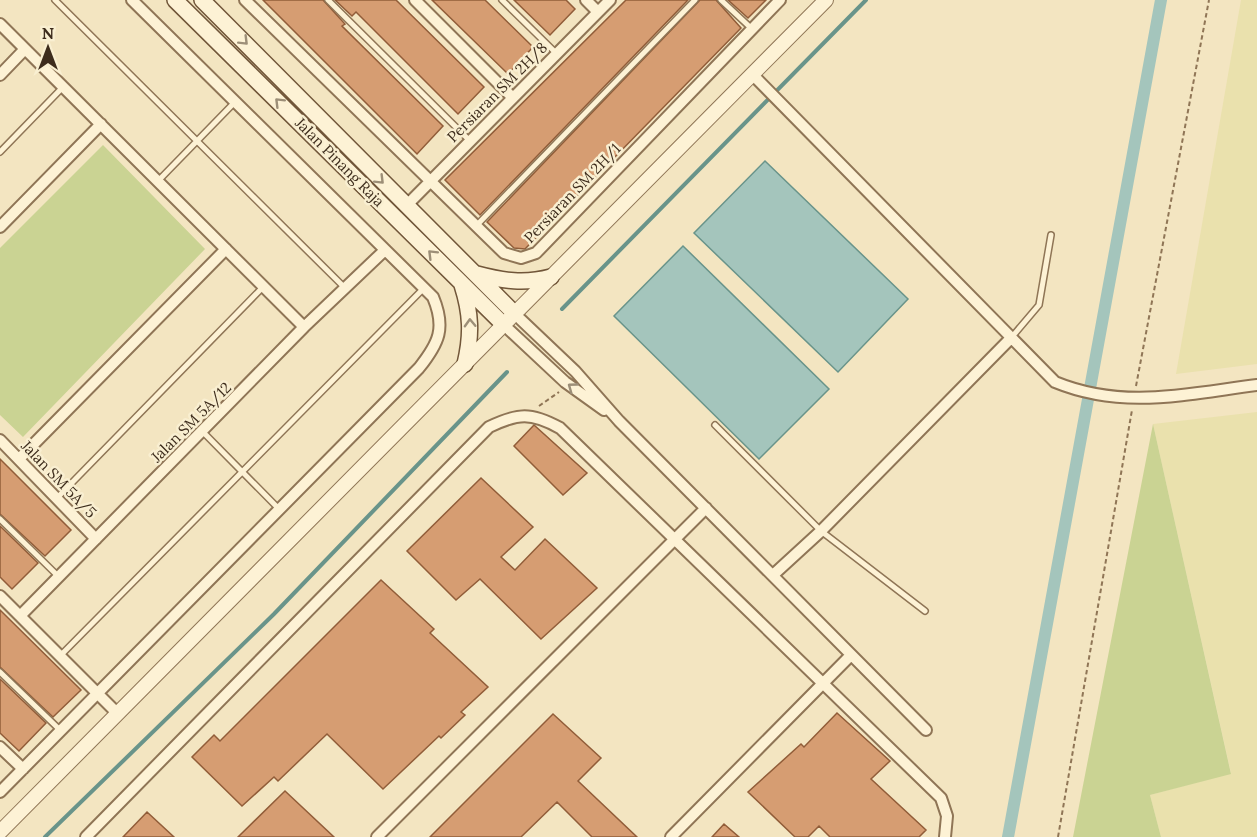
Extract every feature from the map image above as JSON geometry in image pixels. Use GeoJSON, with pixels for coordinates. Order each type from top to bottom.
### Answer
{"type":"FeatureCollection","features":[{"type":"Feature","properties":{"kind":"main road","name":"Jalan Pinang Raja"},"geometry":{"type":"LineString","coordinates":[[175,0],[461,282],[510,319]]}},
{"type":"Feature","properties":{"kind":"main road"},"geometry":{"type":"LineString","coordinates":[[202,0],[474,273],[510,319]]}},
{"type":"Feature","properties":{"kind":"main road"},"geometry":{"type":"LineString","coordinates":[[474,273],[517,282],[532,282],[551,277]]}},
{"type":"Feature","properties":{"kind":"main road"},"geometry":{"type":"LineString","coordinates":[[461,282],[469,307],[471,328],[465,364]]}},
{"type":"Feature","properties":{"kind":"street"},"geometry":{"type":"LineString","coordinates":[[0,792],[431,353],[439,337],[440,315],[433,297],[132,0]]}},
{"type":"Feature","properties":{"kind":"street","name":"Persiaran SM 2H/1"},"geometry":{"type":"LineString","coordinates":[[245,0],[509,256],[530,257],[780,0]]}},
{"type":"Feature","properties":{"kind":"street"},"geometry":{"type":"LineString","coordinates":[[415,0],[513,98]]}},
{"type":"Feature","properties":{"kind":"street"},"geometry":{"type":"LineString","coordinates":[[585,0],[598,12]]}},
{"type":"Feature","properties":{"kind":"street","name":"Persiaran SM 2H/8"},"geometry":{"type":"LineString","coordinates":[[406,206],[610,0]]}},
{"type":"Feature","properties":{"kind":"street"},"geometry":{"type":"LineString","coordinates":[[0,832],[826,0]]}},
{"type":"Feature","properties":{"kind":"street"},"geometry":{"type":"LineString","coordinates":[[0,24],[304,327]]}},
{"type":"Feature","properties":{"kind":"street"},"geometry":{"type":"LineString","coordinates":[[0,75],[25,49]]}},
{"type":"Feature","properties":{"kind":"street"},"geometry":{"type":"LineString","coordinates":[[752,74],[1055,382],[1106,397],[1133,400],[1257,385]]}},
{"type":"Feature","properties":{"kind":"street"},"geometry":{"type":"LineString","coordinates":[[0,227],[101,124]]}},
{"type":"Feature","properties":{"kind":"street"},"geometry":{"type":"LineString","coordinates":[[20,459],[226,249]]}},
{"type":"Feature","properties":{"kind":"street","name":"Jalan SM 5A/12"},"geometry":{"type":"LineString","coordinates":[[20,616],[304,327],[385,250]]}},
{"type":"Feature","properties":{"kind":"street"},"geometry":{"type":"LineString","coordinates":[[510,319],[569,385],[619,421]]}},
{"type":"Feature","properties":{"kind":"street"},"geometry":{"type":"LineString","coordinates":[[510,319],[575,370],[619,421],[926,730]]}},
{"type":"Feature","properties":{"kind":"street"},"geometry":{"type":"LineString","coordinates":[[773,575],[820,531],[1011,338]]}},
{"type":"Feature","properties":{"kind":"street"},"geometry":{"type":"LineString","coordinates":[[86,837],[489,427],[507,418],[527,415],[560,428],[941,798],[947,816],[945,837]]}},
{"type":"Feature","properties":{"kind":"street","name":"Jalan SM 5A/5"},"geometry":{"type":"LineString","coordinates":[[0,440],[96,539]]}},
{"type":"Feature","properties":{"kind":"street"},"geometry":{"type":"LineString","coordinates":[[377,837],[706,508]]}},
{"type":"Feature","properties":{"kind":"street"},"geometry":{"type":"LineString","coordinates":[[0,596],[117,713]]}},
{"type":"Feature","properties":{"kind":"street"},"geometry":{"type":"LineString","coordinates":[[671,837],[851,655]]}},
{"type":"Feature","properties":{"kind":"street"},"geometry":{"type":"LineString","coordinates":[[0,747],[23,769]]}},
{"type":"Feature","properties":{"kind":"lane"},"geometry":{"type":"LineString","coordinates":[[55,0],[345,288]]}},
{"type":"Feature","properties":{"kind":"lane"},"geometry":{"type":"LineString","coordinates":[[328,0],[470,141]]}},
{"type":"Feature","properties":{"kind":"lane"},"geometry":{"type":"LineString","coordinates":[[502,0],[557,54]]}},
{"type":"Feature","properties":{"kind":"lane"},"geometry":{"type":"LineString","coordinates":[[476,226],[695,0]]}},
{"type":"Feature","properties":{"kind":"lane"},"geometry":{"type":"LineString","coordinates":[[721,0],[752,29]]}},
{"type":"Feature","properties":{"kind":"lane"},"geometry":{"type":"LineString","coordinates":[[0,152],[63,87]]}},
{"type":"Feature","properties":{"kind":"lane"},"geometry":{"type":"LineString","coordinates":[[157,181],[234,103]]}},
{"type":"Feature","properties":{"kind":"lane"},"geometry":{"type":"LineString","coordinates":[[1011,338],[1039,304],[1051,235]]}},
{"type":"Feature","properties":{"kind":"lane"},"geometry":{"type":"LineString","coordinates":[[57,498],[264,287]]}},
{"type":"Feature","properties":{"kind":"lane"},"geometry":{"type":"LineString","coordinates":[[60,656],[424,288]]}},
{"type":"Feature","properties":{"kind":"lane"},"geometry":{"type":"LineString","coordinates":[[715,425],[820,531],[926,611]]}},
{"type":"Feature","properties":{"kind":"lane"},"geometry":{"type":"LineString","coordinates":[[202,432],[279,509]]}},
{"type":"Feature","properties":{"kind":"lane"},"geometry":{"type":"LineString","coordinates":[[0,519],[59,577]]}},
{"type":"Feature","properties":{"kind":"lane"},"geometry":{"type":"LineString","coordinates":[[0,672],[60,730]]}},
{"type":"Feature","properties":{"kind":"path"},"geometry":{"type":"LineString","coordinates":[[1058,837],[1133,400],[1209,0]]}},
{"type":"Feature","properties":{"kind":"path"},"geometry":{"type":"LineString","coordinates":[[527,415],[569,385]]}},
{"type":"Feature","properties":{"kind":"shaded area"},"geometry":{"type":"Polygon","coordinates":[[[1241,0],[1257,0],[1257,364],[1176,374],[1241,0]]]}},
{"type":"Feature","properties":{"kind":"shaded area"},"geometry":{"type":"Polygon","coordinates":[[[1257,412],[1257,837],[1161,837],[1150,795],[1231,773],[1153,424],[1257,412]]]}},
{"type":"Feature","properties":{"kind":"green space"},"geometry":{"type":"Polygon","coordinates":[[[103,145],[205,249],[23,437],[0,415],[0,248],[103,145]]]}},
{"type":"Feature","properties":{"kind":"green space"},"geometry":{"type":"Polygon","coordinates":[[[1153,424],[1231,774],[1150,795],[1161,837],[1073,837],[1153,424]]]}},
{"type":"Feature","properties":{"kind":"water"},"geometry":{"type":"Polygon","coordinates":[[[765,161],[908,299],[838,372],[694,233],[765,161]]]}},
{"type":"Feature","properties":{"kind":"water"},"geometry":{"type":"Polygon","coordinates":[[[683,246],[829,389],[759,459],[614,316],[683,246]]]}},
{"type":"Feature","properties":{"kind":"building"},"geometry":{"type":"Polygon","coordinates":[[[263,0],[323,0],[345,24],[342,26],[443,126],[417,154],[263,0]]]}},
{"type":"Feature","properties":{"kind":"building"},"geometry":{"type":"Polygon","coordinates":[[[335,0],[396,0],[484,87],[458,114],[356,12],[352,16],[335,0]]]}},
{"type":"Feature","properties":{"kind":"building"},"geometry":{"type":"Polygon","coordinates":[[[432,0],[485,0],[533,47],[508,74],[432,0]]]}},
{"type":"Feature","properties":{"kind":"building"},"geometry":{"type":"Polygon","coordinates":[[[514,0],[566,0],[575,9],[550,35],[514,0]]]}},
{"type":"Feature","properties":{"kind":"building"},"geometry":{"type":"Polygon","coordinates":[[[626,0],[688,0],[480,215],[445,180],[626,0]]]}},
{"type":"Feature","properties":{"kind":"building"},"geometry":{"type":"Polygon","coordinates":[[[700,0],[716,0],[741,28],[525,249],[514,248],[487,222],[700,0]]]}},
{"type":"Feature","properties":{"kind":"building"},"geometry":{"type":"Polygon","coordinates":[[[728,0],[766,0],[748,18],[728,0]]]}},
{"type":"Feature","properties":{"kind":"building"},"geometry":{"type":"Polygon","coordinates":[[[534,425],[587,473],[563,495],[514,446],[534,425]]]}},
{"type":"Feature","properties":{"kind":"building"},"geometry":{"type":"Polygon","coordinates":[[[0,459],[71,530],[45,556],[0,514],[0,459]]]}},
{"type":"Feature","properties":{"kind":"building"},"geometry":{"type":"Polygon","coordinates":[[[481,478],[533,527],[501,557],[515,570],[545,539],[597,588],[541,639],[480,579],[456,600],[407,551],[481,478]]]}},
{"type":"Feature","properties":{"kind":"building"},"geometry":{"type":"Polygon","coordinates":[[[0,526],[38,563],[12,589],[0,577],[0,526]]]}},
{"type":"Feature","properties":{"kind":"building"},"geometry":{"type":"Polygon","coordinates":[[[381,580],[434,629],[430,633],[488,687],[461,712],[465,715],[441,738],[439,736],[383,789],[327,734],[278,781],[274,777],[242,806],[192,757],[214,735],[220,741],[381,580]]]}},
{"type":"Feature","properties":{"kind":"building"},"geometry":{"type":"Polygon","coordinates":[[[0,610],[81,690],[53,717],[0,667],[0,610]]]}},
{"type":"Feature","properties":{"kind":"building"},"geometry":{"type":"Polygon","coordinates":[[[0,679],[46,723],[19,751],[0,733],[0,679]]]}},
{"type":"Feature","properties":{"kind":"building"},"geometry":{"type":"Polygon","coordinates":[[[837,713],[890,761],[871,779],[926,830],[919,837],[830,837],[819,826],[808,837],[795,837],[748,792],[801,744],[804,747],[837,713]]]}},
{"type":"Feature","properties":{"kind":"building"},"geometry":{"type":"Polygon","coordinates":[[[553,714],[601,758],[578,781],[637,837],[592,837],[557,802],[521,837],[430,837],[553,714]]]}},
{"type":"Feature","properties":{"kind":"building"},"geometry":{"type":"Polygon","coordinates":[[[285,791],[334,837],[238,837],[285,791]]]}},
{"type":"Feature","properties":{"kind":"building"},"geometry":{"type":"Polygon","coordinates":[[[147,812],[174,837],[123,837],[147,812]]]}},
{"type":"Feature","properties":{"kind":"building"},"geometry":{"type":"Polygon","coordinates":[[[724,824],[739,837],[712,837],[724,824]]]}},
{"type":"Feature","properties":{"kind":"waterway"},"geometry":{"type":"LineString","coordinates":[[562,309],[866,0]]}},
{"type":"Feature","properties":{"kind":"waterway"},"geometry":{"type":"LineString","coordinates":[[1008,837],[1161,0]]}},
{"type":"Feature","properties":{"kind":"waterway"},"geometry":{"type":"LineString","coordinates":[[45,837],[274,614],[507,372]]}}]}
